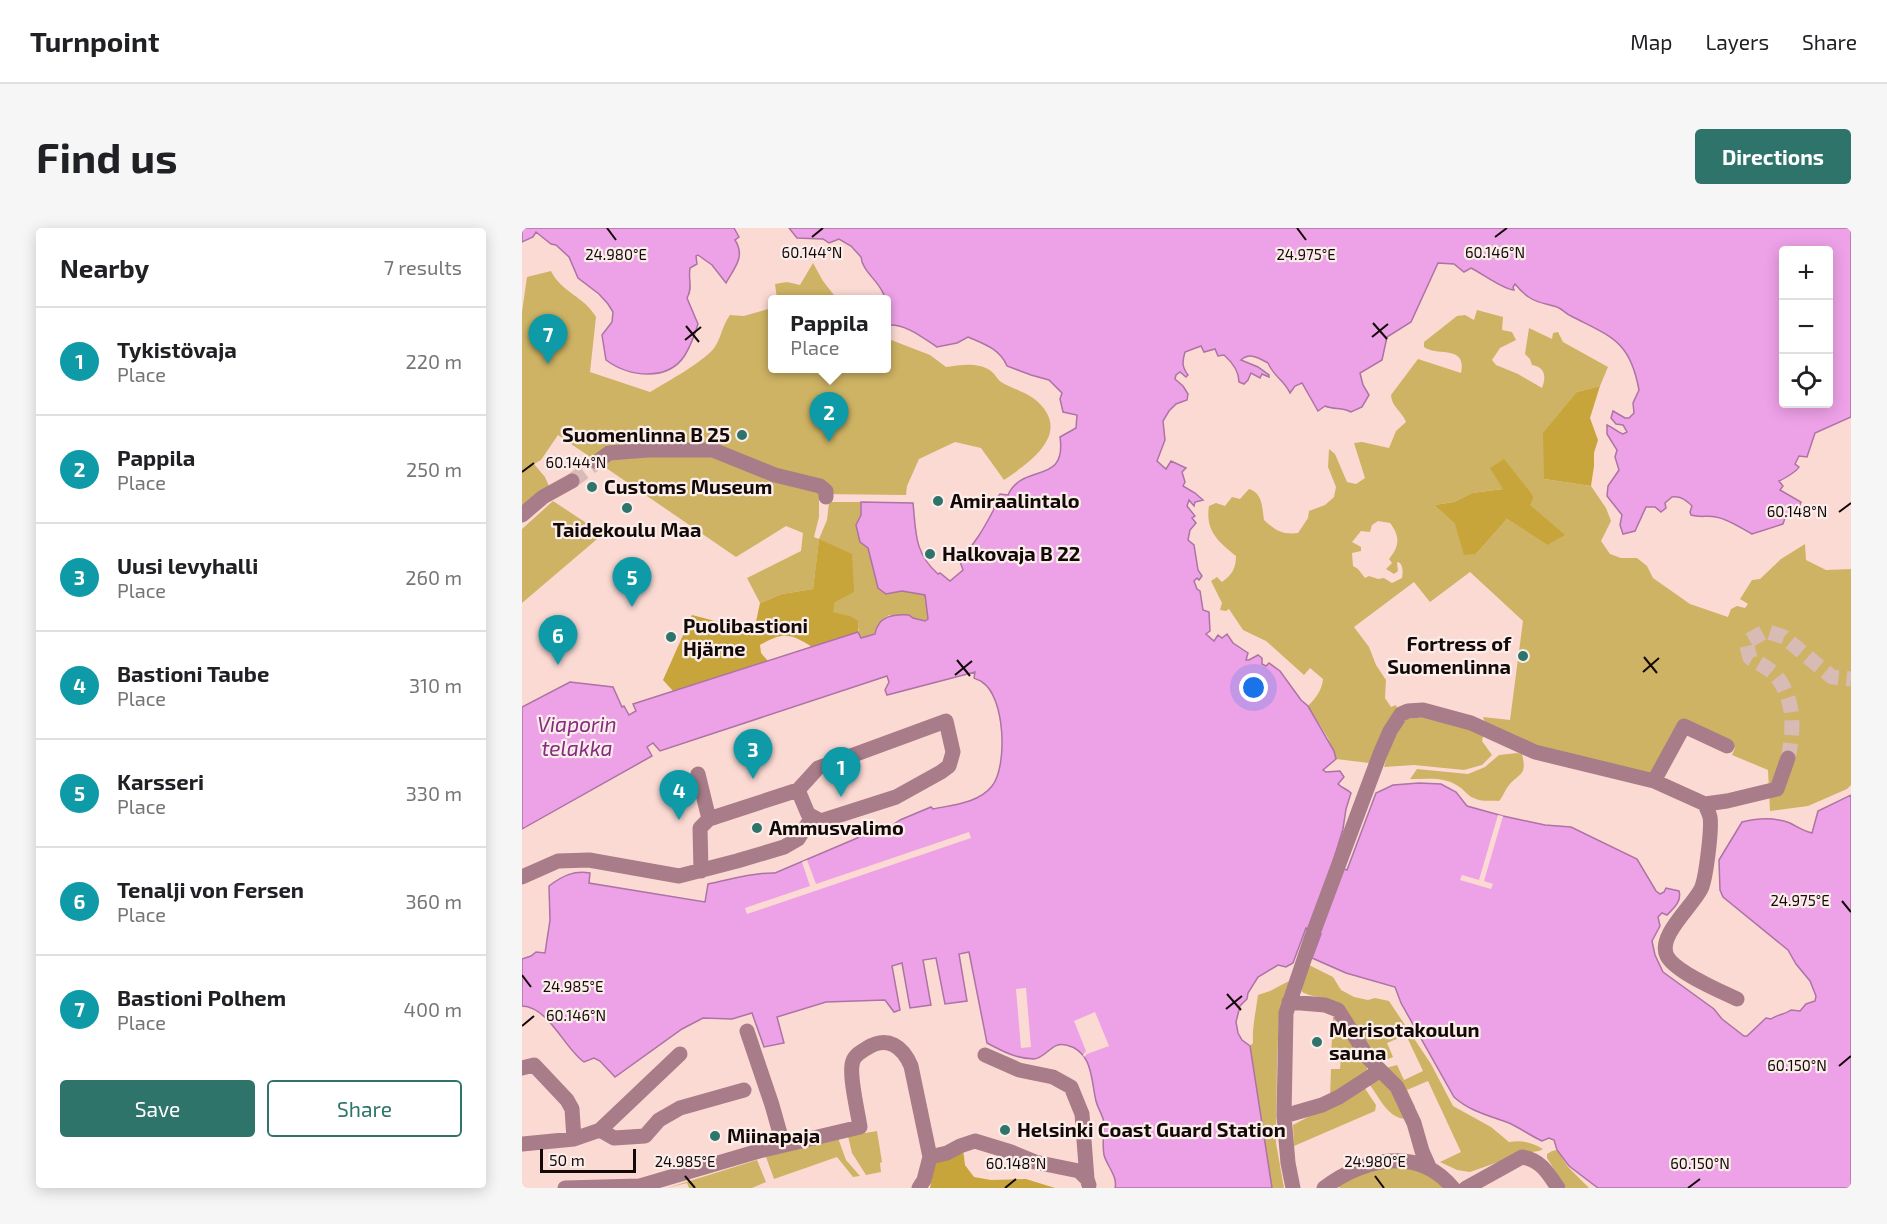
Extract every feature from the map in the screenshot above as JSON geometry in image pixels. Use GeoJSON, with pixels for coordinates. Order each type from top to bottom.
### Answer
{"type":"FeatureCollection","features":[{"type":"Feature","properties":{"kind":"lane"},"geometry":{"type":"LineString","coordinates":[[597,462],[609,453],[648,450],[713,450],[775,475],[820,486],[826,491],[826,497]]}},
{"type":"Feature","properties":{"kind":"lane"},"geometry":{"type":"LineString","coordinates":[[522,515],[543,497],[572,481]]}},
{"type":"Feature","properties":{"kind":"lane"},"geometry":{"type":"LineString","coordinates":[[1293,1188],[1287,1163],[1284,1116],[1286,1012],[1312,936],[1390,731],[1401,714],[1423,710],[1471,723],[1535,752],[1654,781],[1705,804],[1777,789],[1788,758]]}},
{"type":"Feature","properties":{"kind":"lane"},"geometry":{"type":"LineString","coordinates":[[701,871],[700,828],[709,819],[798,790],[818,768],[946,721],[954,752],[949,766],[896,797],[821,821],[812,817],[798,790]]}},
{"type":"Feature","properties":{"kind":"lane"},"geometry":{"type":"LineString","coordinates":[[1654,781],[1684,726],[1727,746]]}},
{"type":"Feature","properties":{"kind":"lane"},"geometry":{"type":"LineString","coordinates":[[698,774],[709,819]]}},
{"type":"Feature","properties":{"kind":"lane"},"geometry":{"type":"LineString","coordinates":[[1705,804],[1710,818],[1706,874],[1701,889],[1670,932],[1666,942],[1666,954],[1672,963],[1700,981],[1737,999]]}},
{"type":"Feature","properties":{"kind":"lane"},"geometry":{"type":"LineString","coordinates":[[522,877],[558,861],[589,860],[679,876],[784,847],[798,839],[812,817]]}},
{"type":"Feature","properties":{"kind":"lane"},"geometry":{"type":"LineString","coordinates":[[1289,1002],[1324,1005],[1338,1010],[1369,1059],[1397,1087],[1414,1123],[1430,1169]]}},
{"type":"Feature","properties":{"kind":"lane"},"geometry":{"type":"LineString","coordinates":[[747,1031],[783,1144]]}},
{"type":"Feature","properties":{"kind":"lane"},"geometry":{"type":"LineString","coordinates":[[565,1188],[640,1186],[783,1144],[861,1127],[852,1077],[853,1060],[875,1043],[896,1045],[905,1053],[911,1066],[930,1157],[924,1180],[919,1188]]}},
{"type":"Feature","properties":{"kind":"lane"},"geometry":{"type":"LineString","coordinates":[[522,1144],[574,1139],[600,1130],[680,1054]]}},
{"type":"Feature","properties":{"kind":"lane"},"geometry":{"type":"LineString","coordinates":[[986,1055],[1019,1070],[1053,1077],[1071,1087],[1082,1114],[1088,1184]]}},
{"type":"Feature","properties":{"kind":"lane"},"geometry":{"type":"LineString","coordinates":[[522,1068],[534,1065],[567,1100],[572,1109],[574,1139]]}},
{"type":"Feature","properties":{"kind":"lane"},"geometry":{"type":"LineString","coordinates":[[1284,1116],[1322,1105],[1339,1097],[1379,1071]]}},
{"type":"Feature","properties":{"kind":"lane"},"geometry":{"type":"LineString","coordinates":[[600,1130],[614,1137],[645,1136],[659,1120],[680,1107],[744,1090]]}},
{"type":"Feature","properties":{"kind":"lane"},"geometry":{"type":"LineString","coordinates":[[930,1157],[975,1142],[1011,1152],[1035,1162],[1079,1171],[1088,1184]]}},
{"type":"Feature","properties":{"kind":"lane"},"geometry":{"type":"LineString","coordinates":[[1466,1188],[1522,1157],[1533,1159],[1542,1166],[1558,1188]]}},
{"type":"Feature","properties":{"kind":"lane"},"geometry":{"type":"LineString","coordinates":[[1324,1188],[1348,1171],[1370,1164],[1399,1160],[1421,1164],[1453,1188]]}},
{"type":"Feature","properties":{"kind":"shaded area"},"geometry":{"type":"Polygon","coordinates":[[[813,263],[834,295],[776,295],[775,284],[787,282],[800,285],[813,263]]]}},
{"type":"Feature","properties":{"kind":"shaded area"},"geometry":{"type":"Polygon","coordinates":[[[551,271],[555,278],[586,304],[596,317],[590,372],[650,392],[712,351],[730,315],[744,316],[768,309],[768,373],[891,373],[891,340],[930,355],[946,367],[975,365],[991,371],[1001,382],[1029,395],[1038,402],[1047,414],[1051,425],[1049,436],[1035,456],[1004,480],[981,448],[955,442],[919,459],[907,486],[906,495],[819,494],[819,517],[814,537],[819,539],[827,520],[829,502],[861,502],[861,515],[856,525],[860,542],[868,547],[878,588],[886,594],[902,591],[925,595],[928,619],[925,621],[889,615],[880,623],[875,634],[860,639],[857,621],[851,616],[832,612],[835,602],[819,540],[813,589],[782,594],[760,603],[747,578],[801,551],[803,533],[786,526],[736,557],[558,435],[541,460],[534,464],[549,486],[522,508],[522,312],[527,277],[551,271]]]}},
{"type":"Feature","properties":{"kind":"shaded area"},"geometry":{"type":"Polygon","coordinates":[[[1477,310],[1503,317],[1502,330],[1512,332],[1516,340],[1500,348],[1492,360],[1496,365],[1542,388],[1544,374],[1540,368],[1532,365],[1525,354],[1529,328],[1552,339],[1553,333],[1558,332],[1563,342],[1608,367],[1600,386],[1577,392],[1544,479],[1591,486],[1606,508],[1611,521],[1601,541],[1610,554],[1621,558],[1637,558],[1647,566],[1653,578],[1690,604],[1728,617],[1731,609],[1737,606],[1745,608],[1748,604],[1740,599],[1752,580],[1760,579],[1781,559],[1805,544],[1806,560],[1826,570],[1851,569],[1851,785],[1847,789],[1808,806],[1770,811],[1768,770],[1732,755],[1735,748],[1684,720],[1659,763],[1649,774],[1541,749],[1485,723],[1483,717],[1510,720],[1523,621],[1470,572],[1430,602],[1414,582],[1354,627],[1369,647],[1376,665],[1386,680],[1385,698],[1391,707],[1396,705],[1397,708],[1369,763],[1336,759],[1328,738],[1308,706],[1318,694],[1323,679],[1310,668],[1304,675],[1266,641],[1243,630],[1229,609],[1220,610],[1222,603],[1211,581],[1217,577],[1222,582],[1228,577],[1233,571],[1236,556],[1214,535],[1209,522],[1209,506],[1216,503],[1225,506],[1232,497],[1240,499],[1249,489],[1259,497],[1264,520],[1279,531],[1298,533],[1308,518],[1309,511],[1325,505],[1334,497],[1336,487],[1328,467],[1329,449],[1335,454],[1347,482],[1356,484],[1365,478],[1354,443],[1362,442],[1389,448],[1396,431],[1406,422],[1393,403],[1391,395],[1418,359],[1461,373],[1460,358],[1450,353],[1430,350],[1424,347],[1424,342],[1457,316],[1465,315],[1474,320],[1477,310]],[[1520,482],[1503,489],[1472,493],[1454,502],[1434,505],[1455,524],[1476,554],[1507,519],[1547,545],[1529,505],[1534,497],[1520,482]],[[1378,521],[1372,525],[1370,532],[1361,531],[1352,542],[1361,547],[1361,551],[1352,553],[1353,566],[1365,578],[1369,576],[1384,578],[1392,583],[1402,578],[1400,563],[1397,562],[1398,571],[1394,574],[1386,569],[1392,563],[1389,559],[1397,545],[1396,532],[1390,523],[1378,521]]]}},
{"type":"Feature","properties":{"kind":"shaded area"},"geometry":{"type":"Polygon","coordinates":[[[1600,386],[1590,418],[1598,440],[1594,453],[1591,486],[1544,479],[1543,433],[1577,392],[1600,386]]]}},
{"type":"Feature","properties":{"kind":"shaded area"},"geometry":{"type":"Polygon","coordinates":[[[1504,459],[1534,497],[1530,505],[1565,535],[1547,545],[1507,519],[1476,554],[1464,555],[1455,524],[1434,505],[1454,502],[1472,493],[1503,489],[1490,468],[1504,459]]]}},
{"type":"Feature","properties":{"kind":"shaded area"},"geometry":{"type":"Polygon","coordinates":[[[553,501],[603,534],[522,603],[522,529],[553,501]]]}},
{"type":"Feature","properties":{"kind":"shaded area"},"geometry":{"type":"Polygon","coordinates":[[[819,539],[852,554],[854,592],[835,602],[833,612],[851,616],[858,621],[858,632],[812,647],[798,639],[781,636],[760,645],[761,653],[768,661],[673,691],[663,680],[692,615],[754,631],[760,603],[782,594],[813,589],[819,539]]]}},
{"type":"Feature","properties":{"kind":"shaded area"},"geometry":{"type":"Polygon","coordinates":[[[1425,718],[1484,733],[1482,741],[1492,755],[1482,765],[1464,770],[1414,765],[1384,767],[1390,745],[1406,719],[1425,718]]]}},
{"type":"Feature","properties":{"kind":"shaded area"},"geometry":{"type":"Polygon","coordinates":[[[1522,754],[1523,771],[1507,788],[1499,801],[1474,798],[1455,784],[1443,780],[1410,779],[1417,769],[1468,774],[1485,767],[1499,755],[1522,754]]]}},
{"type":"Feature","properties":{"kind":"shaded area"},"geometry":{"type":"Polygon","coordinates":[[[1309,965],[1333,977],[1341,990],[1354,997],[1389,1001],[1431,1064],[1453,1106],[1491,1127],[1509,1142],[1527,1142],[1543,1149],[1524,1153],[1470,1172],[1457,1170],[1440,1162],[1461,1152],[1428,1081],[1407,1090],[1415,1107],[1413,1110],[1386,1068],[1397,1065],[1404,1080],[1423,1071],[1406,1035],[1387,1043],[1393,1057],[1379,1063],[1323,998],[1302,992],[1301,986],[1309,965]]]}},
{"type":"Feature","properties":{"kind":"shaded area"},"geometry":{"type":"Polygon","coordinates":[[[1289,981],[1279,1016],[1277,1062],[1276,1143],[1284,1188],[1272,1188],[1250,1046],[1253,1043],[1258,995],[1289,981]]]}},
{"type":"Feature","properties":{"kind":"shaded area"},"geometry":{"type":"Polygon","coordinates":[[[1333,1016],[1367,1066],[1367,1072],[1330,1099],[1331,1069],[1340,1069],[1341,1058],[1331,1058],[1333,1016]]]}},
{"type":"Feature","properties":{"kind":"shaded area"},"geometry":{"type":"Polygon","coordinates":[[[1375,1079],[1387,1081],[1406,1119],[1393,1115],[1384,1105],[1368,1083],[1375,1079]]]}},
{"type":"Feature","properties":{"kind":"shaded area"},"geometry":{"type":"Polygon","coordinates":[[[1364,1087],[1376,1105],[1375,1111],[1294,1146],[1293,1125],[1364,1087]]]}},
{"type":"Feature","properties":{"kind":"shaded area"},"geometry":{"type":"Polygon","coordinates":[[[877,1131],[882,1162],[880,1163],[881,1172],[866,1175],[852,1153],[848,1136],[877,1131]]]}},
{"type":"Feature","properties":{"kind":"shaded area"},"geometry":{"type":"Polygon","coordinates":[[[838,1138],[846,1160],[860,1176],[853,1177],[837,1157],[774,1179],[766,1157],[838,1138]]]}},
{"type":"Feature","properties":{"kind":"shaded area"},"geometry":{"type":"Polygon","coordinates":[[[963,1149],[965,1165],[974,1177],[991,1180],[1026,1179],[1055,1188],[930,1188],[935,1160],[963,1149]]]}},
{"type":"Feature","properties":{"kind":"shaded area"},"geometry":{"type":"Polygon","coordinates":[[[1557,1150],[1568,1167],[1589,1188],[1566,1188],[1547,1158],[1547,1154],[1557,1150]]]}},
{"type":"Feature","properties":{"kind":"shaded area"},"geometry":{"type":"Polygon","coordinates":[[[757,1160],[766,1182],[752,1188],[689,1188],[687,1183],[667,1188],[757,1160]]]}},
{"type":"Feature","properties":{"kind":"shaded area"},"geometry":{"type":"Polygon","coordinates":[[[1412,1166],[1445,1188],[1340,1188],[1337,1185],[1377,1168],[1412,1166]]]}},
{"type":"Feature","properties":{"kind":"water"},"geometry":{"type":"Polygon","coordinates":[[[522,228],[734,228],[739,237],[735,240],[739,257],[726,283],[712,265],[698,255],[696,256],[697,264],[690,268],[690,291],[687,298],[698,324],[685,355],[669,370],[659,373],[637,373],[615,366],[606,360],[602,335],[612,322],[613,312],[608,304],[578,278],[569,257],[556,245],[551,244],[536,232],[533,237],[522,242],[522,228]]]}},
{"type":"Feature","properties":{"kind":"water","name":"Viaporin telakka"},"geometry":{"type":"Polygon","coordinates":[[[789,228],[1851,228],[1851,417],[1815,433],[1807,457],[1799,456],[1795,464],[1799,467],[1798,469],[1779,481],[1783,486],[1780,490],[1801,502],[1799,507],[1802,510],[1785,518],[1783,524],[1752,534],[1721,518],[1691,515],[1692,506],[1690,504],[1681,498],[1672,497],[1665,503],[1666,508],[1661,512],[1655,507],[1646,507],[1635,531],[1623,534],[1620,525],[1622,515],[1607,496],[1608,486],[1619,470],[1615,457],[1617,450],[1607,434],[1607,425],[1623,434],[1627,432],[1623,425],[1616,424],[1611,418],[1613,411],[1625,418],[1629,418],[1634,413],[1633,403],[1639,390],[1635,373],[1624,350],[1608,335],[1559,308],[1532,299],[1515,284],[1514,290],[1510,289],[1471,268],[1464,272],[1454,264],[1438,263],[1411,322],[1387,337],[1382,360],[1360,373],[1369,395],[1362,407],[1351,412],[1325,406],[1318,411],[1302,383],[1295,386],[1290,393],[1268,363],[1258,358],[1248,356],[1241,360],[1258,367],[1269,377],[1262,374],[1260,378],[1251,373],[1244,384],[1239,382],[1236,370],[1230,361],[1224,355],[1218,356],[1215,349],[1204,352],[1201,346],[1185,352],[1183,364],[1188,375],[1186,377],[1180,372],[1175,379],[1188,394],[1187,400],[1176,404],[1163,421],[1165,440],[1157,461],[1166,469],[1171,461],[1186,468],[1182,472],[1185,482],[1183,486],[1203,500],[1195,502],[1194,506],[1189,500],[1187,506],[1195,516],[1192,518],[1196,523],[1190,530],[1188,540],[1194,545],[1198,570],[1202,576],[1199,580],[1197,578],[1194,581],[1200,591],[1203,610],[1209,612],[1210,631],[1206,634],[1214,641],[1218,635],[1222,638],[1227,634],[1233,643],[1248,653],[1246,660],[1258,655],[1262,658],[1262,664],[1266,666],[1269,663],[1280,671],[1308,706],[1334,751],[1336,759],[1323,770],[1326,772],[1340,771],[1344,777],[1338,784],[1351,793],[1332,865],[1347,870],[1376,793],[1393,785],[1441,784],[1456,792],[1467,806],[1545,825],[1571,827],[1637,859],[1660,894],[1666,888],[1679,891],[1675,907],[1667,915],[1662,913],[1658,917],[1660,926],[1652,941],[1655,955],[1663,972],[1714,1009],[1722,1019],[1744,1036],[1747,1036],[1766,1018],[1771,1019],[1791,1010],[1800,1011],[1806,1004],[1815,1001],[1816,996],[1810,981],[1788,950],[1723,897],[1720,890],[1719,860],[1742,822],[1772,819],[1790,823],[1812,833],[1818,811],[1851,795],[1851,1188],[1598,1188],[1569,1166],[1557,1150],[1554,1140],[1549,1138],[1542,1141],[1509,1123],[1473,1110],[1454,1097],[1401,1003],[1395,987],[1346,973],[1312,958],[1321,934],[1306,928],[1293,963],[1286,967],[1278,965],[1258,977],[1247,999],[1240,1006],[1236,1022],[1242,1040],[1250,1046],[1272,1188],[1115,1188],[1114,1176],[1104,1155],[1104,1123],[1086,1060],[1075,1048],[1061,1044],[1038,1058],[1028,1059],[1004,1052],[987,1043],[969,952],[959,954],[967,1001],[945,1004],[936,958],[923,960],[931,1005],[910,1008],[902,963],[892,966],[900,1010],[894,1012],[885,1000],[826,1002],[777,1017],[784,1043],[764,1047],[752,1013],[732,1019],[703,1018],[682,1029],[615,1077],[600,1061],[594,1058],[584,1062],[548,1020],[532,1008],[522,1006],[522,959],[536,952],[545,953],[550,920],[549,886],[563,877],[573,873],[590,873],[589,883],[705,902],[708,884],[750,875],[775,873],[891,826],[931,807],[933,809],[973,800],[987,792],[997,776],[1002,748],[1002,732],[996,701],[990,690],[974,678],[975,672],[887,695],[885,690],[889,682],[887,676],[660,751],[653,743],[647,747],[652,756],[522,829],[522,707],[570,682],[613,687],[622,707],[624,706],[629,715],[636,711],[633,704],[858,632],[861,638],[875,634],[879,623],[887,617],[909,615],[925,621],[928,619],[925,595],[902,591],[886,594],[878,588],[868,548],[860,542],[856,525],[861,515],[861,502],[913,503],[920,550],[930,566],[950,581],[963,570],[959,559],[982,530],[1000,494],[1008,495],[1023,479],[1051,468],[1057,462],[1060,452],[1060,437],[1076,428],[1077,415],[1063,412],[1060,399],[1062,393],[1049,380],[1007,366],[996,351],[968,337],[957,343],[937,347],[908,329],[891,325],[891,295],[884,295],[864,266],[861,257],[851,246],[839,239],[829,243],[823,239],[797,238],[789,228]]]}},
{"type":"Feature","properties":{"kind":"pier"},"geometry":{"type":"Polygon","coordinates":[[[1498,815],[1503,816],[1484,881],[1493,884],[1491,889],[1460,880],[1462,875],[1479,880],[1498,815]]]}},
{"type":"Feature","properties":{"kind":"pier"},"geometry":{"type":"Polygon","coordinates":[[[969,832],[971,838],[747,914],[745,908],[810,886],[802,862],[807,860],[816,884],[969,832]]]}},
{"type":"Feature","properties":{"kind":"pier"},"geometry":{"type":"Polygon","coordinates":[[[1026,988],[1031,1047],[1021,1048],[1016,989],[1026,988]]]}},
{"type":"Feature","properties":{"kind":"pier"},"geometry":{"type":"Polygon","coordinates":[[[1095,1012],[1109,1046],[1084,1057],[1086,1051],[1074,1021],[1095,1012]]]}},
{"type":"Feature","properties":{"kind":"tunnel"},"geometry":{"type":"LineString","coordinates":[[572,481],[597,462]]}},
{"type":"Feature","properties":{"kind":"tunnel"},"geometry":{"type":"LineString","coordinates":[[1788,758],[1792,716],[1787,696],[1774,674],[1750,658],[1746,642],[1766,631],[1784,637],[1832,677],[1851,679]]}},
{"type":"Feature","properties":{"kind":"place","name":"Bastioni Polhem"},"geometry":{"type":"Point","coordinates":[548,364]}},
{"type":"Feature","properties":{"kind":"place","name":"Suomenlinna B 25"},"geometry":{"type":"Point","coordinates":[742,435]}},
{"type":"Feature","properties":{"kind":"place","name":"Pappila"},"geometry":{"type":"Point","coordinates":[829,442]}},
{"type":"Feature","properties":{"kind":"place","name":"Customs Museum"},"geometry":{"type":"Point","coordinates":[592,487]}},
{"type":"Feature","properties":{"kind":"place","name":"Amiraalintalo"},"geometry":{"type":"Point","coordinates":[938,501]}},
{"type":"Feature","properties":{"kind":"place","name":"Taidekoulu Maa"},"geometry":{"type":"Point","coordinates":[627,508]}},
{"type":"Feature","properties":{"kind":"place","name":"Halkovaja B 22"},"geometry":{"type":"Point","coordinates":[930,554]}},
{"type":"Feature","properties":{"kind":"place","name":"Karsseri"},"geometry":{"type":"Point","coordinates":[632,607]}},
{"type":"Feature","properties":{"kind":"place","name":"Puolibastioni Hjärne"},"geometry":{"type":"Point","coordinates":[671,637]}},
{"type":"Feature","properties":{"kind":"place","name":"Fortress of Suomenlinna"},"geometry":{"type":"Point","coordinates":[1523,656]}},
{"type":"Feature","properties":{"kind":"place","name":"Tenalji von Fersen"},"geometry":{"type":"Point","coordinates":[558,665]}},
{"type":"Feature","properties":{"kind":"place","name":"Uusi levyhalli"},"geometry":{"type":"Point","coordinates":[753,779]}},
{"type":"Feature","properties":{"kind":"place","name":"Tykistövaja"},"geometry":{"type":"Point","coordinates":[841,797]}},
{"type":"Feature","properties":{"kind":"place","name":"Bastioni Taube"},"geometry":{"type":"Point","coordinates":[679,820]}},
{"type":"Feature","properties":{"kind":"place","name":"Ammusvalimo"},"geometry":{"type":"Point","coordinates":[757,828]}},
{"type":"Feature","properties":{"kind":"place","name":"Merisotakoulun sauna"},"geometry":{"type":"Point","coordinates":[1317,1042]}},
{"type":"Feature","properties":{"kind":"place","name":"Helsinki Coast Guard Station"},"geometry":{"type":"Point","coordinates":[1005,1130]}},
{"type":"Feature","properties":{"kind":"place","name":"Miinapaja"},"geometry":{"type":"Point","coordinates":[715,1136]}}]}
